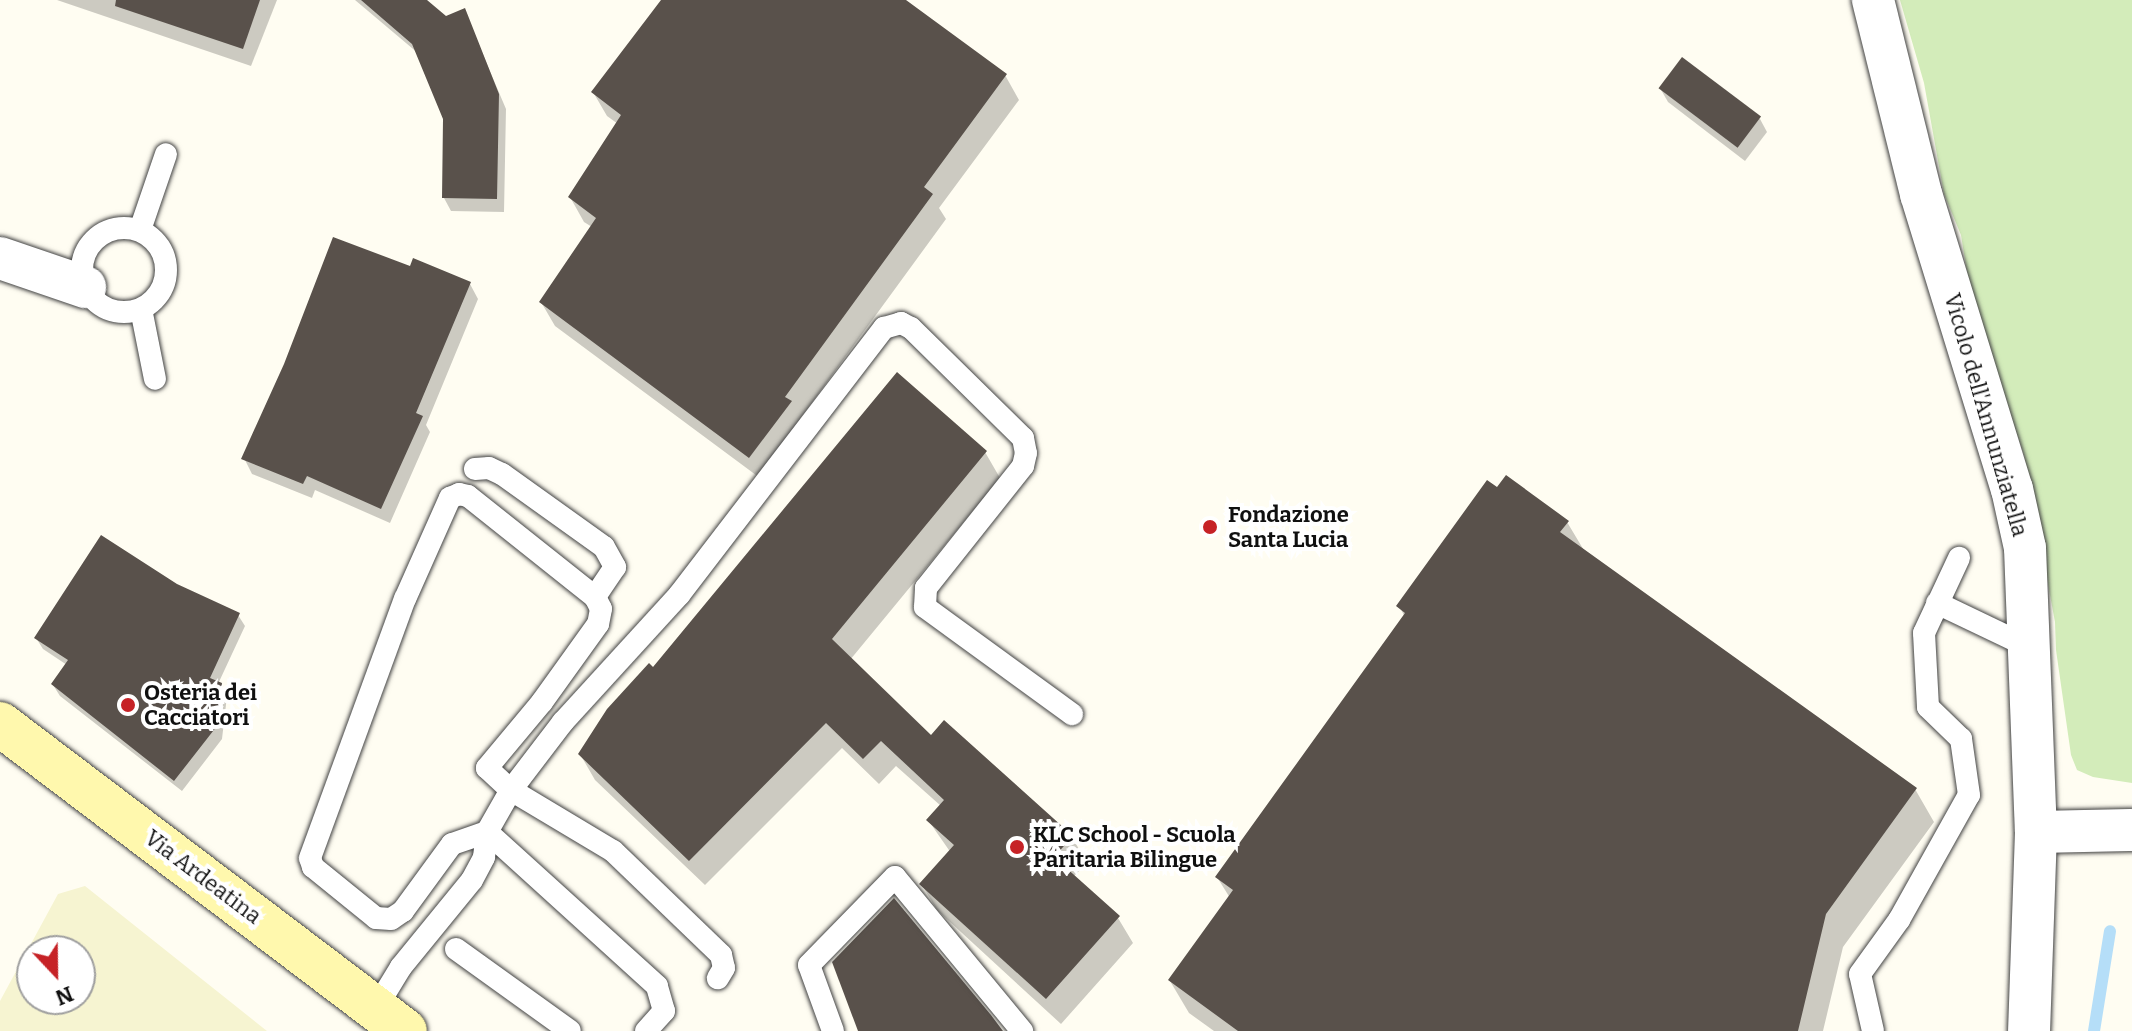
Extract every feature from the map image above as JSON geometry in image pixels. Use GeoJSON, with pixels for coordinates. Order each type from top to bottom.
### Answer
{"type":"FeatureCollection","features":[{"type":"Feature","properties":{"kind":"main road","name":"Via Ardeatina"},"geometry":{"type":"LineString","coordinates":[[0,724],[390,1020]]}},
{"type":"Feature","properties":{"kind":"street","name":"Vicolo dell'Annunziatella"},"geometry":{"type":"LineString","coordinates":[[1873,0],[1939,261],[2012,489],[2025,548],[2036,832],[2029,1031]]}},
{"type":"Feature","properties":{"kind":"street"},"geometry":{"type":"LineString","coordinates":[[0,258],[85,287]]}},
{"type":"Feature","properties":{"kind":"street"},"geometry":{"type":"LineString","coordinates":[[2036,832],[2132,830]]}},
{"type":"Feature","properties":{"kind":"lane"},"geometry":{"type":"LineString","coordinates":[[140,230],[166,154]]}},
{"type":"Feature","properties":{"kind":"lane"},"geometry":{"type":"LineString","coordinates":[[112,229],[140,230],[161,249],[166,277],[153,301],[141,309],[115,311],[102,307],[85,287],[83,259],[99,236],[112,229]]}},
{"type":"Feature","properties":{"kind":"lane"},"geometry":{"type":"LineString","coordinates":[[141,309],[155,379]]}},
{"type":"Feature","properties":{"kind":"lane"},"geometry":{"type":"LineString","coordinates":[[390,1020],[401,967],[472,880],[484,857],[487,832],[511,790],[563,722],[679,595],[884,328],[901,323],[911,328],[1023,438],[1026,453],[1023,466],[926,588],[925,607],[1072,714]]}},
{"type":"Feature","properties":{"kind":"lane"},"geometry":{"type":"LineString","coordinates":[[475,469],[489,468],[502,474],[604,547],[615,567],[595,597]]}},
{"type":"Feature","properties":{"kind":"lane"},"geometry":{"type":"LineString","coordinates":[[487,832],[452,844],[403,911],[391,919],[376,918],[352,900],[317,873],[310,858],[405,599],[450,498],[459,494],[468,496],[595,597],[601,609],[598,624],[542,702],[487,768],[511,790],[613,851],[721,955],[724,968],[718,978]]}},
{"type":"Feature","properties":{"kind":"lane"},"geometry":{"type":"LineString","coordinates":[[1873,1031],[1860,974],[1899,920],[1969,795],[1961,739],[1928,707],[1924,633],[1959,558]]}},
{"type":"Feature","properties":{"kind":"lane"},"geometry":{"type":"LineString","coordinates":[[1937,603],[2031,648]]}},
{"type":"Feature","properties":{"kind":"lane"},"geometry":{"type":"LineString","coordinates":[[487,832],[657,986],[664,1011],[646,1031]]}},
{"type":"Feature","properties":{"kind":"lane"},"geometry":{"type":"LineString","coordinates":[[833,1031],[809,965],[895,877],[1022,1031]]}},
{"type":"Feature","properties":{"kind":"lane"},"geometry":{"type":"LineString","coordinates":[[456,949],[570,1031]]}},
{"type":"Feature","properties":{"kind":"shaded area"},"geometry":{"type":"Polygon","coordinates":[[[85,886],[267,1031],[0,1031],[0,1001],[16,971],[16,1015],[96,1015],[96,935],[36,935],[58,894],[85,886]]]}},
{"type":"Feature","properties":{"kind":"green space"},"geometry":{"type":"Polygon","coordinates":[[[1900,0],[2132,0],[2132,783],[2093,777],[2077,770],[2071,755],[2055,622],[2024,455],[1972,303],[1961,235],[1944,194],[1924,83],[1900,0]]]}},
{"type":"Feature","properties":{"kind":"building"},"geometry":{"type":"Polygon","coordinates":[[[116,0],[260,0],[243,49],[115,6],[116,0]]]}},
{"type":"Feature","properties":{"kind":"building"},"geometry":{"type":"Polygon","coordinates":[[[361,0],[427,0],[446,16],[465,8],[499,94],[497,199],[442,198],[443,119],[412,44],[361,0]]]}},
{"type":"Feature","properties":{"kind":"building"},"geometry":{"type":"Polygon","coordinates":[[[661,0],[906,0],[1007,74],[924,187],[933,194],[785,397],[792,401],[749,458],[539,302],[596,218],[568,197],[621,115],[591,92],[661,0]]]}},
{"type":"Feature","properties":{"kind":"building"},"geometry":{"type":"Polygon","coordinates":[[[1682,57],[1761,117],[1738,148],[1659,88],[1682,57]]]}},
{"type":"Feature","properties":{"kind":"building"},"geometry":{"type":"Polygon","coordinates":[[[333,237],[410,266],[413,258],[471,282],[416,413],[423,416],[381,509],[307,476],[303,484],[241,459],[284,364],[333,237]]]}},
{"type":"Feature","properties":{"kind":"building"},"geometry":{"type":"Polygon","coordinates":[[[897,372],[987,451],[832,639],[931,735],[944,720],[1073,836],[1054,857],[1120,916],[1046,999],[919,884],[954,845],[926,820],[944,800],[881,741],[863,759],[826,723],[689,861],[578,754],[607,709],[649,663],[653,667],[897,372]]]}},
{"type":"Feature","properties":{"kind":"building"},"geometry":{"type":"Polygon","coordinates":[[[1506,475],[1569,521],[1560,532],[1917,788],[1826,914],[1798,1031],[1238,1031],[1168,980],[1233,890],[1215,877],[1405,613],[1396,606],[1487,480],[1497,487],[1506,475]]]}},
{"type":"Feature","properties":{"kind":"building"},"geometry":{"type":"Polygon","coordinates":[[[101,535],[177,584],[240,613],[210,678],[222,683],[217,726],[174,781],[51,684],[68,660],[34,638],[101,535]]]}},
{"type":"Feature","properties":{"kind":"building"},"geometry":{"type":"Polygon","coordinates":[[[894,898],[1003,1031],[858,1031],[832,962],[894,898]]]}},
{"type":"Feature","properties":{"kind":"waterway"},"geometry":{"type":"LineString","coordinates":[[2094,1031],[2110,931]]}},
{"type":"Feature","properties":{"kind":"place","name":"Fondazione Santa Lucia"},"geometry":{"type":"Point","coordinates":[1210,527]}},
{"type":"Feature","properties":{"kind":"place","name":"Osteria dei Cacciatori"},"geometry":{"type":"Point","coordinates":[128,705]}},
{"type":"Feature","properties":{"kind":"place","name":"KLC School - Scuola Paritaria Bilingue"},"geometry":{"type":"Point","coordinates":[1017,847]}}]}
